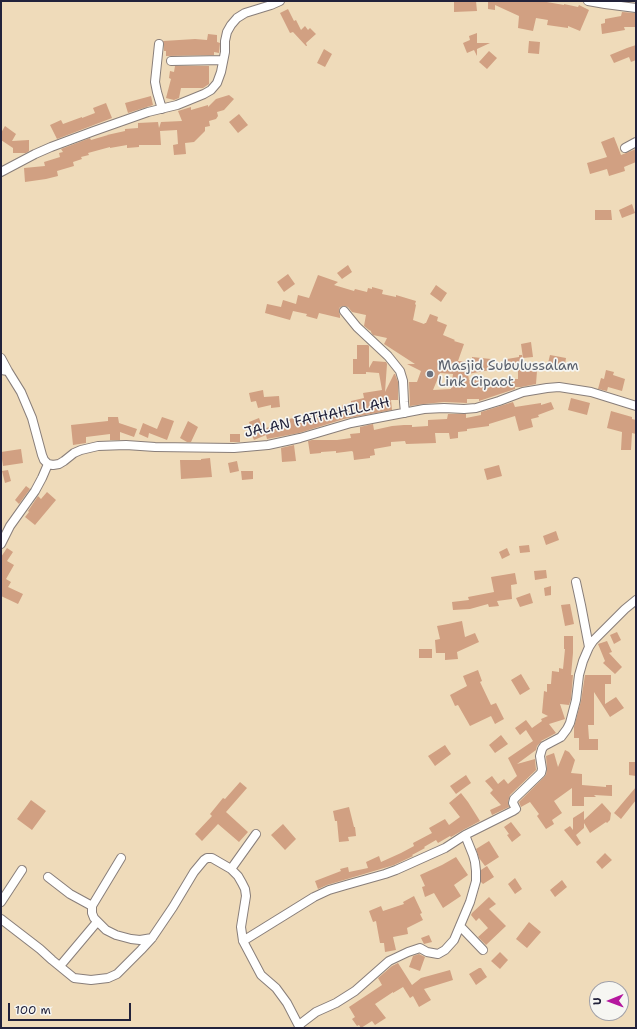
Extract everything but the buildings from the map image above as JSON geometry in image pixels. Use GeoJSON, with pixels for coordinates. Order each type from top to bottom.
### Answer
{"type":"FeatureCollection","features":[{"type":"Feature","properties":{"kind":"street"},"geometry":{"type":"LineString","coordinates":[[1,172],[51,147],[148,112],[177,105],[211,90],[217,83],[221,72],[224,60],[225,41],[227,32],[231,25],[237,18],[245,13],[280,1]]}},
{"type":"Feature","properties":{"kind":"street"},"geometry":{"type":"LineString","coordinates":[[588,1],[636,8]]}},
{"type":"Feature","properties":{"kind":"street"},"geometry":{"type":"LineString","coordinates":[[159,44],[155,82],[162,109]]}},
{"type":"Feature","properties":{"kind":"street"},"geometry":{"type":"LineString","coordinates":[[171,61],[224,60]]}},
{"type":"Feature","properties":{"kind":"street"},"geometry":{"type":"LineString","coordinates":[[625,148],[636,142]]}},
{"type":"Feature","properties":{"kind":"street"},"geometry":{"type":"LineString","coordinates":[[344,311],[357,327],[388,356],[400,371],[403,382],[405,413]]}},
{"type":"Feature","properties":{"kind":"street"},"geometry":{"type":"LineString","coordinates":[[1,358],[5,371],[16,382],[36,432],[42,455],[48,464],[35,491],[10,526],[1,544]]}},
{"type":"Feature","properties":{"kind":"street","name":"JALAN FATHAHILLAH"},"geometry":{"type":"LineString","coordinates":[[48,464],[59,464],[74,453],[98,446],[126,445],[162,448],[234,448],[268,445],[300,438],[351,423],[434,408],[476,408],[530,390],[559,387],[591,392],[636,406]]}},
{"type":"Feature","properties":{"kind":"street"},"geometry":{"type":"LineString","coordinates":[[576,582],[589,647]]}},
{"type":"Feature","properties":{"kind":"street"},"geometry":{"type":"LineString","coordinates":[[243,941],[314,897],[330,890],[391,872],[445,848],[465,835],[515,810],[516,808],[513,803],[514,799],[541,773],[542,769],[540,756],[542,749],[544,746],[560,737],[570,723],[576,700],[579,675],[589,647],[593,641],[625,609],[636,600]]}},
{"type":"Feature","properties":{"kind":"street"},"geometry":{"type":"LineString","coordinates":[[231,869],[256,834]]}},
{"type":"Feature","properties":{"kind":"street"},"geometry":{"type":"LineString","coordinates":[[1,920],[40,949],[74,978],[90,980],[108,978],[117,974],[152,938],[194,872],[206,858],[212,858],[231,869],[238,876],[245,889],[246,896],[241,927],[243,941],[261,975],[276,988],[287,1003],[299,1026],[316,1012],[336,1003],[355,990],[389,961],[420,948],[427,952],[438,954],[445,950],[454,940],[474,892],[476,876],[475,862],[465,835]]}},
{"type":"Feature","properties":{"kind":"street"},"geometry":{"type":"LineString","coordinates":[[121,858],[92,906],[92,913],[97,922],[106,930],[122,938],[140,940],[152,938]]}},
{"type":"Feature","properties":{"kind":"street"},"geometry":{"type":"LineString","coordinates":[[1,902],[22,870]]}},
{"type":"Feature","properties":{"kind":"street"},"geometry":{"type":"LineString","coordinates":[[48,877],[70,894],[92,906]]}},
{"type":"Feature","properties":{"kind":"street"},"geometry":{"type":"LineString","coordinates":[[60,966],[97,922]]}},
{"type":"Feature","properties":{"kind":"street"},"geometry":{"type":"LineString","coordinates":[[460,926],[483,950]]}},
{"type":"Feature","properties":{"kind":"place","name":"Masjid Subulussalam Link Cipaot"},"geometry":{"type":"Point","coordinates":[430,374]}}]}
